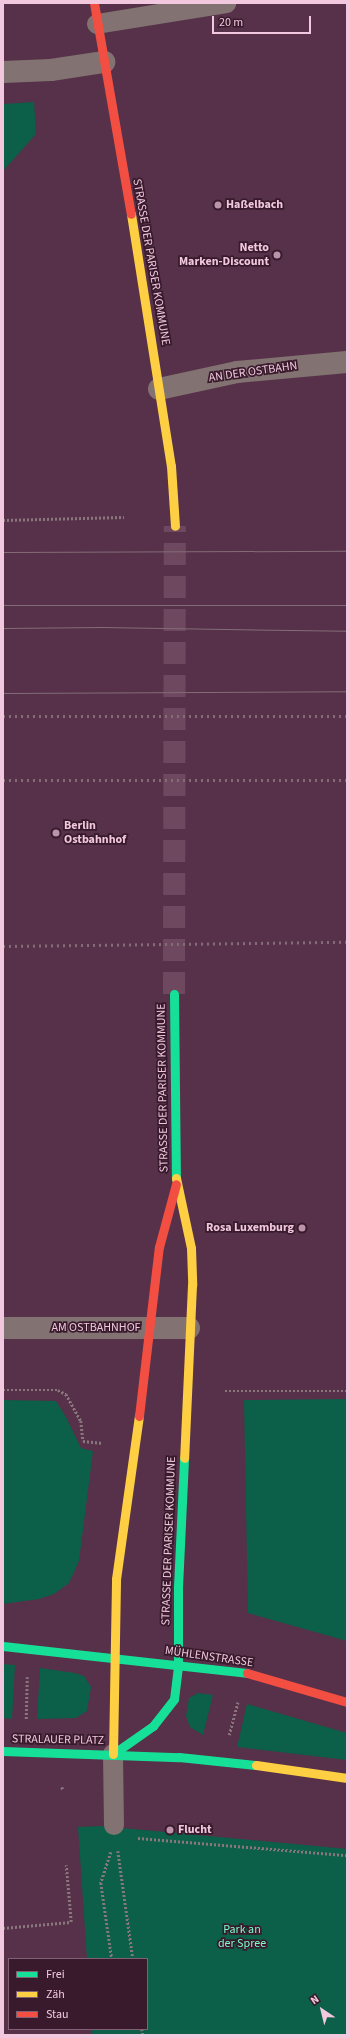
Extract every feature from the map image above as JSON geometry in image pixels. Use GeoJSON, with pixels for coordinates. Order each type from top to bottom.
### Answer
{"type":"FeatureCollection","features":[{"type":"Feature","properties":{"kind":"street","name":"STRASSE DER PARISER KOMMUNE"},"geometry":{"type":"LineString","coordinates":[[94,3],[171,466],[175,526]]}},
{"type":"Feature","properties":{"kind":"street"},"geometry":{"type":"LineString","coordinates":[[3,72],[51,70],[104,62]]}},
{"type":"Feature","properties":{"kind":"street","name":"AN DER OSTBAHN"},"geometry":{"type":"LineString","coordinates":[[159,389],[237,372],[347,362]]}},
{"type":"Feature","properties":{"kind":"street","name":"STRASSE DER PARISER KOMMUNE"},"geometry":{"type":"LineString","coordinates":[[113,1754],[153,1726],[174,1699],[178,1664],[178,1587],[191,1248],[176,1181],[174,994]]}},
{"type":"Feature","properties":{"kind":"street","name":"STRASSE DER PARISER KOMMUNE"},"geometry":{"type":"LineString","coordinates":[[113,1754],[113,1656],[116,1579],[151,1328],[158,1247],[176,1181]]}},
{"type":"Feature","properties":{"kind":"street","name":"AM OSTBAHNHOF"},"geometry":{"type":"LineString","coordinates":[[3,1328],[189,1328]]}},
{"type":"Feature","properties":{"kind":"street"},"geometry":{"type":"LineString","coordinates":[[3,1646],[113,1656]]}},
{"type":"Feature","properties":{"kind":"street","name":"MÜHLENSTRASSE"},"geometry":{"type":"LineString","coordinates":[[113,1656],[245,1672],[347,1702]]}},
{"type":"Feature","properties":{"kind":"street","name":"STRALAUER PLATZ"},"geometry":{"type":"LineString","coordinates":[[3,1751],[113,1754]]}},
{"type":"Feature","properties":{"kind":"street"},"geometry":{"type":"LineString","coordinates":[[113,1754],[222,1761],[347,1778]]}},
{"type":"Feature","properties":{"kind":"lane"},"geometry":{"type":"LineString","coordinates":[[97,24],[226,3]]}},
{"type":"Feature","properties":{"kind":"lane"},"geometry":{"type":"LineString","coordinates":[[113,1754],[115,1830]]}},
{"type":"Feature","properties":{"kind":"path"},"geometry":{"type":"LineString","coordinates":[[3,520],[124,517]]}},
{"type":"Feature","properties":{"kind":"path"},"geometry":{"type":"LineString","coordinates":[[3,1390],[58,1390],[66,1394],[81,1421],[83,1441],[103,1443]]}},
{"type":"Feature","properties":{"kind":"path"},"geometry":{"type":"LineString","coordinates":[[225,1392],[347,1390]]}},
{"type":"Feature","properties":{"kind":"path"},"geometry":{"type":"LineString","coordinates":[[26,1719],[27,1674]]}},
{"type":"Feature","properties":{"kind":"path"},"geometry":{"type":"LineString","coordinates":[[228,1738],[238,1702]]}},
{"type":"Feature","properties":{"kind":"path"},"geometry":{"type":"LineString","coordinates":[[115,1830],[347,1855]]}},
{"type":"Feature","properties":{"kind":"path"},"geometry":{"type":"LineString","coordinates":[[112,1958],[101,1883],[115,1830]]}},
{"type":"Feature","properties":{"kind":"path"},"geometry":{"type":"LineString","coordinates":[[115,1830],[133,1958]]}},
{"type":"Feature","properties":{"kind":"path"},"geometry":{"type":"LineString","coordinates":[[3,1928],[71,1922],[66,1865]]}},
{"type":"Feature","properties":{"kind":"green space"},"geometry":{"type":"Polygon","coordinates":[[[34,102],[36,134],[3,171],[3,104],[34,102]]]}},
{"type":"Feature","properties":{"kind":"green space"},"geometry":{"type":"Polygon","coordinates":[[[347,1399],[347,1641],[248,1613],[244,1400],[347,1399]]]}},
{"type":"Feature","properties":{"kind":"green space"},"geometry":{"type":"Polygon","coordinates":[[[3,1400],[56,1401],[66,1417],[81,1448],[93,1451],[79,1561],[69,1583],[54,1594],[39,1599],[3,1604],[3,1400]]]}},
{"type":"Feature","properties":{"kind":"green space"},"geometry":{"type":"Polygon","coordinates":[[[3,1664],[15,1665],[12,1719],[3,1718],[3,1664]]]}},
{"type":"Feature","properties":{"kind":"green space"},"geometry":{"type":"Polygon","coordinates":[[[40,1668],[75,1673],[84,1676],[91,1687],[87,1711],[76,1718],[37,1719],[40,1668]]]}},
{"type":"Feature","properties":{"kind":"green space"},"geometry":{"type":"Polygon","coordinates":[[[198,1693],[213,1695],[203,1735],[190,1727],[186,1716],[189,1698],[198,1693]]]}},
{"type":"Feature","properties":{"kind":"green space"},"geometry":{"type":"Polygon","coordinates":[[[247,1704],[347,1733],[347,1760],[237,1747],[247,1704]]]}},
{"type":"Feature","properties":{"kind":"green space","name":"Park an der Spree"},"geometry":{"type":"Polygon","coordinates":[[[101,1826],[347,1849],[347,2035],[92,2035],[92,2030],[148,2030],[148,1958],[87,1958],[78,1827],[101,1826]]]}},
{"type":"Feature","properties":{"kind":"tunnel"},"geometry":{"type":"LineString","coordinates":[[174,994],[175,526]]}},
{"type":"Feature","properties":{"kind":"tram line"},"geometry":{"type":"LineString","coordinates":[[3,552],[347,551]]}},
{"type":"Feature","properties":{"kind":"tram line"},"geometry":{"type":"LineString","coordinates":[[3,605],[347,605]]}},
{"type":"Feature","properties":{"kind":"tram line"},"geometry":{"type":"LineString","coordinates":[[3,628],[102,627],[347,631]]}},
{"type":"Feature","properties":{"kind":"tram line"},"geometry":{"type":"LineString","coordinates":[[3,693],[347,691]]}},
{"type":"Feature","properties":{"kind":"railway"},"geometry":{"type":"LineString","coordinates":[[3,716],[347,716]]}},
{"type":"Feature","properties":{"kind":"railway"},"geometry":{"type":"LineString","coordinates":[[3,780],[347,780]]}},
{"type":"Feature","properties":{"kind":"railway"},"geometry":{"type":"LineString","coordinates":[[3,946],[347,942]]}},
{"type":"Feature","properties":{"kind":"traffic: fast"},"geometry":{"type":"LineString","coordinates":[[174,994],[176,1178]]}},
{"type":"Feature","properties":{"kind":"traffic: fast"},"geometry":{"type":"LineString","coordinates":[[113,1754],[153,1726],[174,1699],[178,1664],[178,1587],[184,1458]]}},
{"type":"Feature","properties":{"kind":"traffic: fast"},"geometry":{"type":"LineString","coordinates":[[3,1646],[247,1673]]}},
{"type":"Feature","properties":{"kind":"traffic: fast"},"geometry":{"type":"LineString","coordinates":[[3,1751],[179,1757],[256,1765]]}},
{"type":"Feature","properties":{"kind":"traffic: slow"},"geometry":{"type":"LineString","coordinates":[[131,214],[171,466],[175,526]]}},
{"type":"Feature","properties":{"kind":"traffic: slow"},"geometry":{"type":"LineString","coordinates":[[176,1178],[191,1248],[192,1285],[184,1458]]}},
{"type":"Feature","properties":{"kind":"traffic: slow"},"geometry":{"type":"LineString","coordinates":[[113,1754],[116,1579],[139,1416]]}},
{"type":"Feature","properties":{"kind":"traffic: slow"},"geometry":{"type":"LineString","coordinates":[[256,1765],[347,1778]]}},
{"type":"Feature","properties":{"kind":"traffic: jam"},"geometry":{"type":"LineString","coordinates":[[94,3],[131,214]]}},
{"type":"Feature","properties":{"kind":"traffic: jam"},"geometry":{"type":"LineString","coordinates":[[139,1416],[159,1247],[176,1184]]}},
{"type":"Feature","properties":{"kind":"traffic: jam"},"geometry":{"type":"LineString","coordinates":[[247,1673],[347,1702]]}},
{"type":"Feature","properties":{"kind":"place","name":"Haßelbach"},"geometry":{"type":"Point","coordinates":[218,205]}},
{"type":"Feature","properties":{"kind":"place","name":"Netto Marken-Discount"},"geometry":{"type":"Point","coordinates":[277,255]}},
{"type":"Feature","properties":{"kind":"place","name":"Berlin Ostbahnhof"},"geometry":{"type":"Point","coordinates":[56,833]}},
{"type":"Feature","properties":{"kind":"place","name":"Rosa Luxemburg"},"geometry":{"type":"Point","coordinates":[302,1228]}},
{"type":"Feature","properties":{"kind":"place","name":"Flucht"},"geometry":{"type":"Point","coordinates":[170,1830]}}]}
